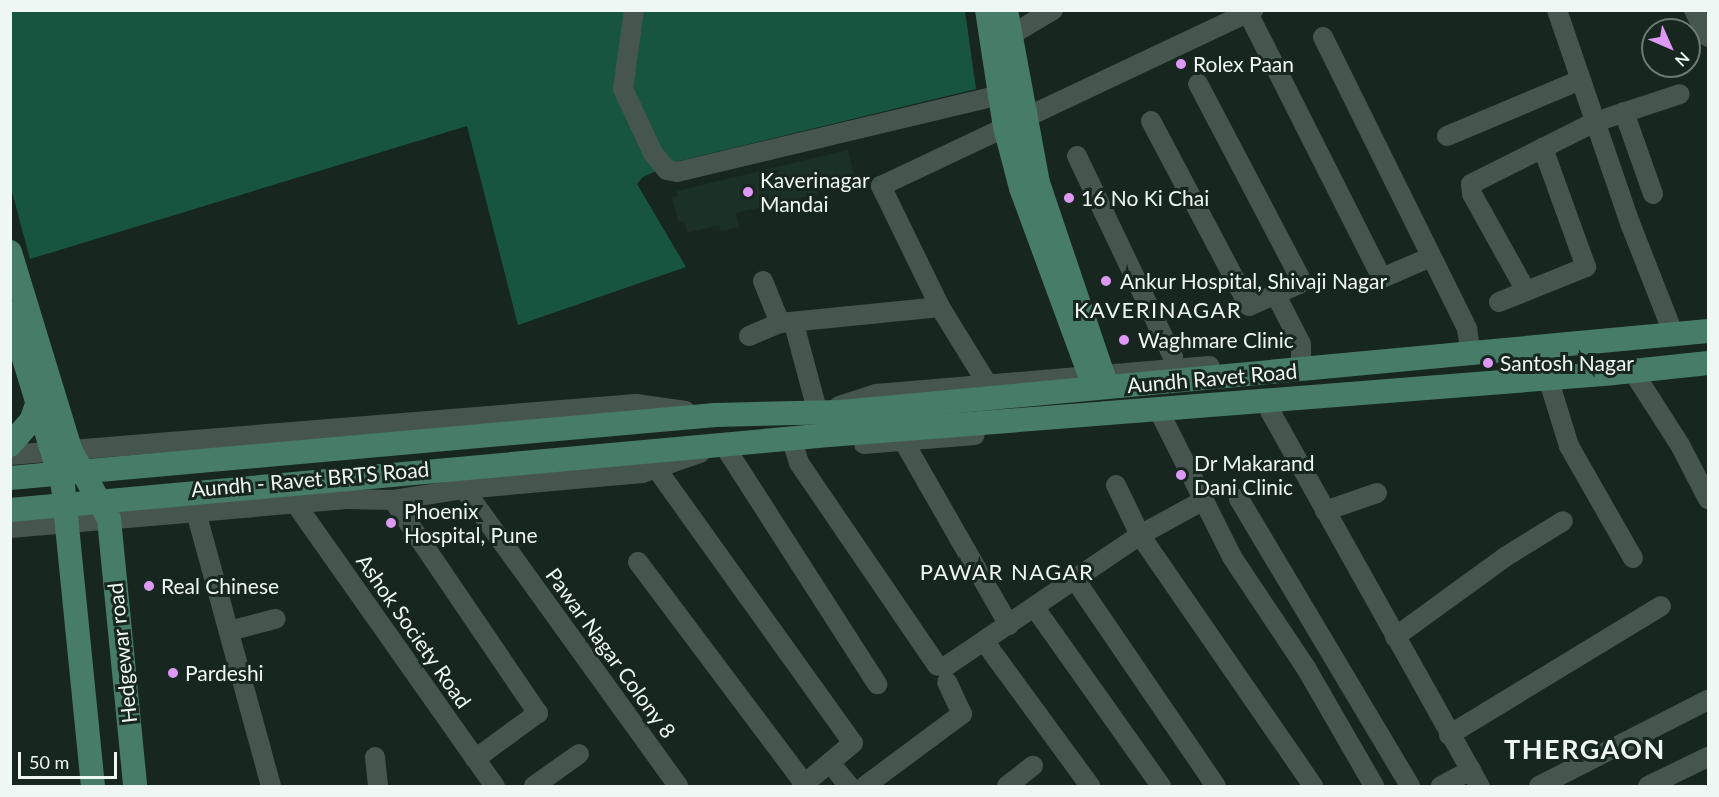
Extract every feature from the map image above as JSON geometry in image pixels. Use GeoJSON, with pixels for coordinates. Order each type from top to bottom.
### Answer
{"type":"FeatureCollection","features":[{"type":"Feature","properties":{"kind":"main road"},"geometry":{"type":"LineString","coordinates":[[987,10],[1011,92]]}},
{"type":"Feature","properties":{"kind":"main road"},"geometry":{"type":"LineString","coordinates":[[1006,10],[1011,35],[1011,92],[1037,238],[1085,342],[1097,378]]}},
{"type":"Feature","properties":{"kind":"main road"},"geometry":{"type":"LineString","coordinates":[[10,252],[62,452]]}},
{"type":"Feature","properties":{"kind":"main road"},"geometry":{"type":"LineString","coordinates":[[10,313],[38,402],[62,452],[109,519]]}},
{"type":"Feature","properties":{"kind":"main road","name":"Aundh Ravet Road"},"geometry":{"type":"LineString","coordinates":[[10,478],[715,415],[825,410],[1415,359],[1708,331]]}},
{"type":"Feature","properties":{"kind":"main road","name":"Aundh Ravet Road"},"geometry":{"type":"LineString","coordinates":[[10,510],[658,460],[721,447],[822,435],[1548,378],[1708,363]]}},
{"type":"Feature","properties":{"kind":"main road"},"geometry":{"type":"LineString","coordinates":[[10,445],[31,421],[38,402]]}},
{"type":"Feature","properties":{"kind":"main road","name":"Hedgewar road"},"geometry":{"type":"LineString","coordinates":[[62,452],[93,786]]}},
{"type":"Feature","properties":{"kind":"main road","name":"Hedgewar road"},"geometry":{"type":"LineString","coordinates":[[109,519],[135,786]]}},
{"type":"Feature","properties":{"kind":"street"},"geometry":{"type":"LineString","coordinates":[[634,10],[623,89],[652,153],[667,171],[677,172],[1011,92]]}},
{"type":"Feature","properties":{"kind":"street"},"geometry":{"type":"LineString","coordinates":[[1011,35],[1053,10]]}},
{"type":"Feature","properties":{"kind":"street"},"geometry":{"type":"LineString","coordinates":[[1557,10],[1595,122],[1674,335]]}},
{"type":"Feature","properties":{"kind":"street"},"geometry":{"type":"LineString","coordinates":[[1694,10],[1708,38]]}},
{"type":"Feature","properties":{"kind":"street"},"geometry":{"type":"LineString","coordinates":[[988,385],[940,307],[881,186],[1251,12],[1382,278],[1431,257]]}},
{"type":"Feature","properties":{"kind":"street"},"geometry":{"type":"LineString","coordinates":[[1323,37],[1467,329],[1470,354]]}},
{"type":"Feature","properties":{"kind":"street"},"geometry":{"type":"LineString","coordinates":[[1447,136],[1580,80]]}},
{"type":"Feature","properties":{"kind":"street"},"geometry":{"type":"LineString","coordinates":[[1151,121],[1249,306],[1299,284],[1299,276],[1198,84]]}},
{"type":"Feature","properties":{"kind":"street"},"geometry":{"type":"LineString","coordinates":[[1526,291],[1472,194],[1471,184],[1595,122],[1680,94]]}},
{"type":"Feature","properties":{"kind":"street"},"geometry":{"type":"LineString","coordinates":[[1624,112],[1653,194]]}},
{"type":"Feature","properties":{"kind":"street"},"geometry":{"type":"LineString","coordinates":[[1499,302],[1586,267],[1587,263],[1542,148]]}},
{"type":"Feature","properties":{"kind":"street"},"geometry":{"type":"LineString","coordinates":[[1077,156],[1173,357],[1174,369]]}},
{"type":"Feature","properties":{"kind":"street"},"geometry":{"type":"LineString","coordinates":[[763,281],[788,324],[825,410],[876,394],[1097,378],[1385,350],[1415,359]]}},
{"type":"Feature","properties":{"kind":"street"},"geometry":{"type":"LineString","coordinates":[[1276,295],[1301,344],[1301,358]]}},
{"type":"Feature","properties":{"kind":"street"},"geometry":{"type":"LineString","coordinates":[[749,336],[788,324],[940,307]]}},
{"type":"Feature","properties":{"kind":"street"},"geometry":{"type":"LineString","coordinates":[[1632,370],[1680,445],[1708,500]]}},
{"type":"Feature","properties":{"kind":"street"},"geometry":{"type":"LineString","coordinates":[[1548,378],[1569,446],[1633,558]]}},
{"type":"Feature","properties":{"kind":"street"},"geometry":{"type":"LineString","coordinates":[[822,435],[857,444],[904,441],[1100,419],[1163,419],[1388,399],[1414,387]]}},
{"type":"Feature","properties":{"kind":"street"},"geometry":{"type":"LineString","coordinates":[[10,455],[636,404],[715,415]]}},
{"type":"Feature","properties":{"kind":"street"},"geometry":{"type":"LineString","coordinates":[[1270,411],[1475,778],[1441,786]]}},
{"type":"Feature","properties":{"kind":"street"},"geometry":{"type":"LineString","coordinates":[[1163,419],[1232,557],[1306,668],[1374,786]]}},
{"type":"Feature","properties":{"kind":"street"},"geometry":{"type":"LineString","coordinates":[[791,438],[799,463],[936,664],[945,667],[1076,581],[1140,535],[1202,501]]}},
{"type":"Feature","properties":{"kind":"street"},"geometry":{"type":"LineString","coordinates":[[904,441],[1009,625]]}},
{"type":"Feature","properties":{"kind":"street"},"geometry":{"type":"LineString","coordinates":[[721,447],[877,684]]}},
{"type":"Feature","properties":{"kind":"street"},"geometry":{"type":"LineString","coordinates":[[638,562],[804,786],[853,743],[658,460]]}},
{"type":"Feature","properties":{"kind":"street","name":"Aundh - Ravet BRTS Road"},"geometry":{"type":"LineString","coordinates":[[10,528],[295,503],[393,500],[464,489],[642,473],[658,460]]}},
{"type":"Feature","properties":{"kind":"street"},"geometry":{"type":"LineString","coordinates":[[1116,484],[1140,535],[1313,786]]}},
{"type":"Feature","properties":{"kind":"street","name":"Pawar Nagar Colony 8"},"geometry":{"type":"LineString","coordinates":[[464,489],[678,786]]}},
{"type":"Feature","properties":{"kind":"street"},"geometry":{"type":"LineString","coordinates":[[1325,511],[1377,493]]}},
{"type":"Feature","properties":{"kind":"street"},"geometry":{"type":"LineString","coordinates":[[1239,499],[1410,786]]}},
{"type":"Feature","properties":{"kind":"street"},"geometry":{"type":"LineString","coordinates":[[393,500],[538,713],[475,759]]}},
{"type":"Feature","properties":{"kind":"street","name":"Ashok Society Road"},"geometry":{"type":"LineString","coordinates":[[295,503],[495,786]]}},
{"type":"Feature","properties":{"kind":"street"},"geometry":{"type":"LineString","coordinates":[[196,512],[271,786]]}},
{"type":"Feature","properties":{"kind":"street"},"geometry":{"type":"LineString","coordinates":[[1395,637],[1505,557],[1563,521]]}},
{"type":"Feature","properties":{"kind":"street"},"geometry":{"type":"LineString","coordinates":[[1076,581],[1216,786]]}},
{"type":"Feature","properties":{"kind":"street"},"geometry":{"type":"LineString","coordinates":[[1449,735],[1661,606]]}},
{"type":"Feature","properties":{"kind":"street"},"geometry":{"type":"LineString","coordinates":[[1035,608],[1161,786]]}},
{"type":"Feature","properties":{"kind":"street"},"geometry":{"type":"LineString","coordinates":[[229,631],[275,619]]}},
{"type":"Feature","properties":{"kind":"street"},"geometry":{"type":"LineString","coordinates":[[984,641],[1090,786]]}},
{"type":"Feature","properties":{"kind":"street"},"geometry":{"type":"LineString","coordinates":[[865,786],[962,714],[947,682]]}},
{"type":"Feature","properties":{"kind":"street"},"geometry":{"type":"LineString","coordinates":[[1539,786],[1708,700]]}},
{"type":"Feature","properties":{"kind":"street"},"geometry":{"type":"LineString","coordinates":[[534,786],[579,754]]}},
{"type":"Feature","properties":{"kind":"street"},"geometry":{"type":"LineString","coordinates":[[375,757],[378,786]]}},
{"type":"Feature","properties":{"kind":"street"},"geometry":{"type":"LineString","coordinates":[[1648,786],[1708,757]]}},
{"type":"Feature","properties":{"kind":"street"},"geometry":{"type":"LineString","coordinates":[[830,763],[849,786]]}},
{"type":"Feature","properties":{"kind":"street"},"geometry":{"type":"LineString","coordinates":[[1007,786],[1033,766]]}},
{"type":"Feature","properties":{"kind":"shaded area","name":"Kaverinagar Mandai"},"geometry":{"type":"Polygon","coordinates":[[[848,150],[855,180],[817,189],[818,194],[736,213],[739,227],[721,231],[719,225],[687,233],[685,222],[678,221],[672,197],[678,196],[677,191],[848,150]]]}},
{"type":"Feature","properties":{"kind":"green space"},"geometry":{"type":"Polygon","coordinates":[[[10,11],[965,11],[976,89],[675,162],[643,177],[637,184],[686,267],[518,325],[467,126],[30,259],[11,188],[10,11]]]}},
{"type":"Feature","properties":{"kind":"place","name":"Rolex Paan"},"geometry":{"type":"Point","coordinates":[1181,64]}},
{"type":"Feature","properties":{"kind":"place","name":"Kaverinagar Mandai"},"geometry":{"type":"Point","coordinates":[748,192]}},
{"type":"Feature","properties":{"kind":"place","name":"16 No Ki Chai"},"geometry":{"type":"Point","coordinates":[1069,198]}},
{"type":"Feature","properties":{"kind":"place","name":"Ankur Hospital, Shivaji Nagar"},"geometry":{"type":"Point","coordinates":[1106,281]}},
{"type":"Feature","properties":{"kind":"place","name":"Waghmare Clinic"},"geometry":{"type":"Point","coordinates":[1124,340]}},
{"type":"Feature","properties":{"kind":"place","name":"Santosh Nagar"},"geometry":{"type":"Point","coordinates":[1488,363]}},
{"type":"Feature","properties":{"kind":"place","name":"Dr Makarand Dani Clinic"},"geometry":{"type":"Point","coordinates":[1181,475]}},
{"type":"Feature","properties":{"kind":"place","name":"Phoenix Hospital, Pune"},"geometry":{"type":"Point","coordinates":[391,523]}},
{"type":"Feature","properties":{"kind":"place","name":"Real Chinese"},"geometry":{"type":"Point","coordinates":[149,586]}},
{"type":"Feature","properties":{"kind":"place","name":"Pardeshi"},"geometry":{"type":"Point","coordinates":[173,673]}},
{"type":"Feature","properties":{"kind":"district","name":"KAVERINAGAR"},"geometry":{"type":"Point","coordinates":[1158,310]}},
{"type":"Feature","properties":{"kind":"district","name":"PAWAR NAGAR"},"geometry":{"type":"Point","coordinates":[1007,572]}},
{"type":"Feature","properties":{"kind":"district","name":"THERGAON"},"geometry":{"type":"Point","coordinates":[1585,749]}}]}
